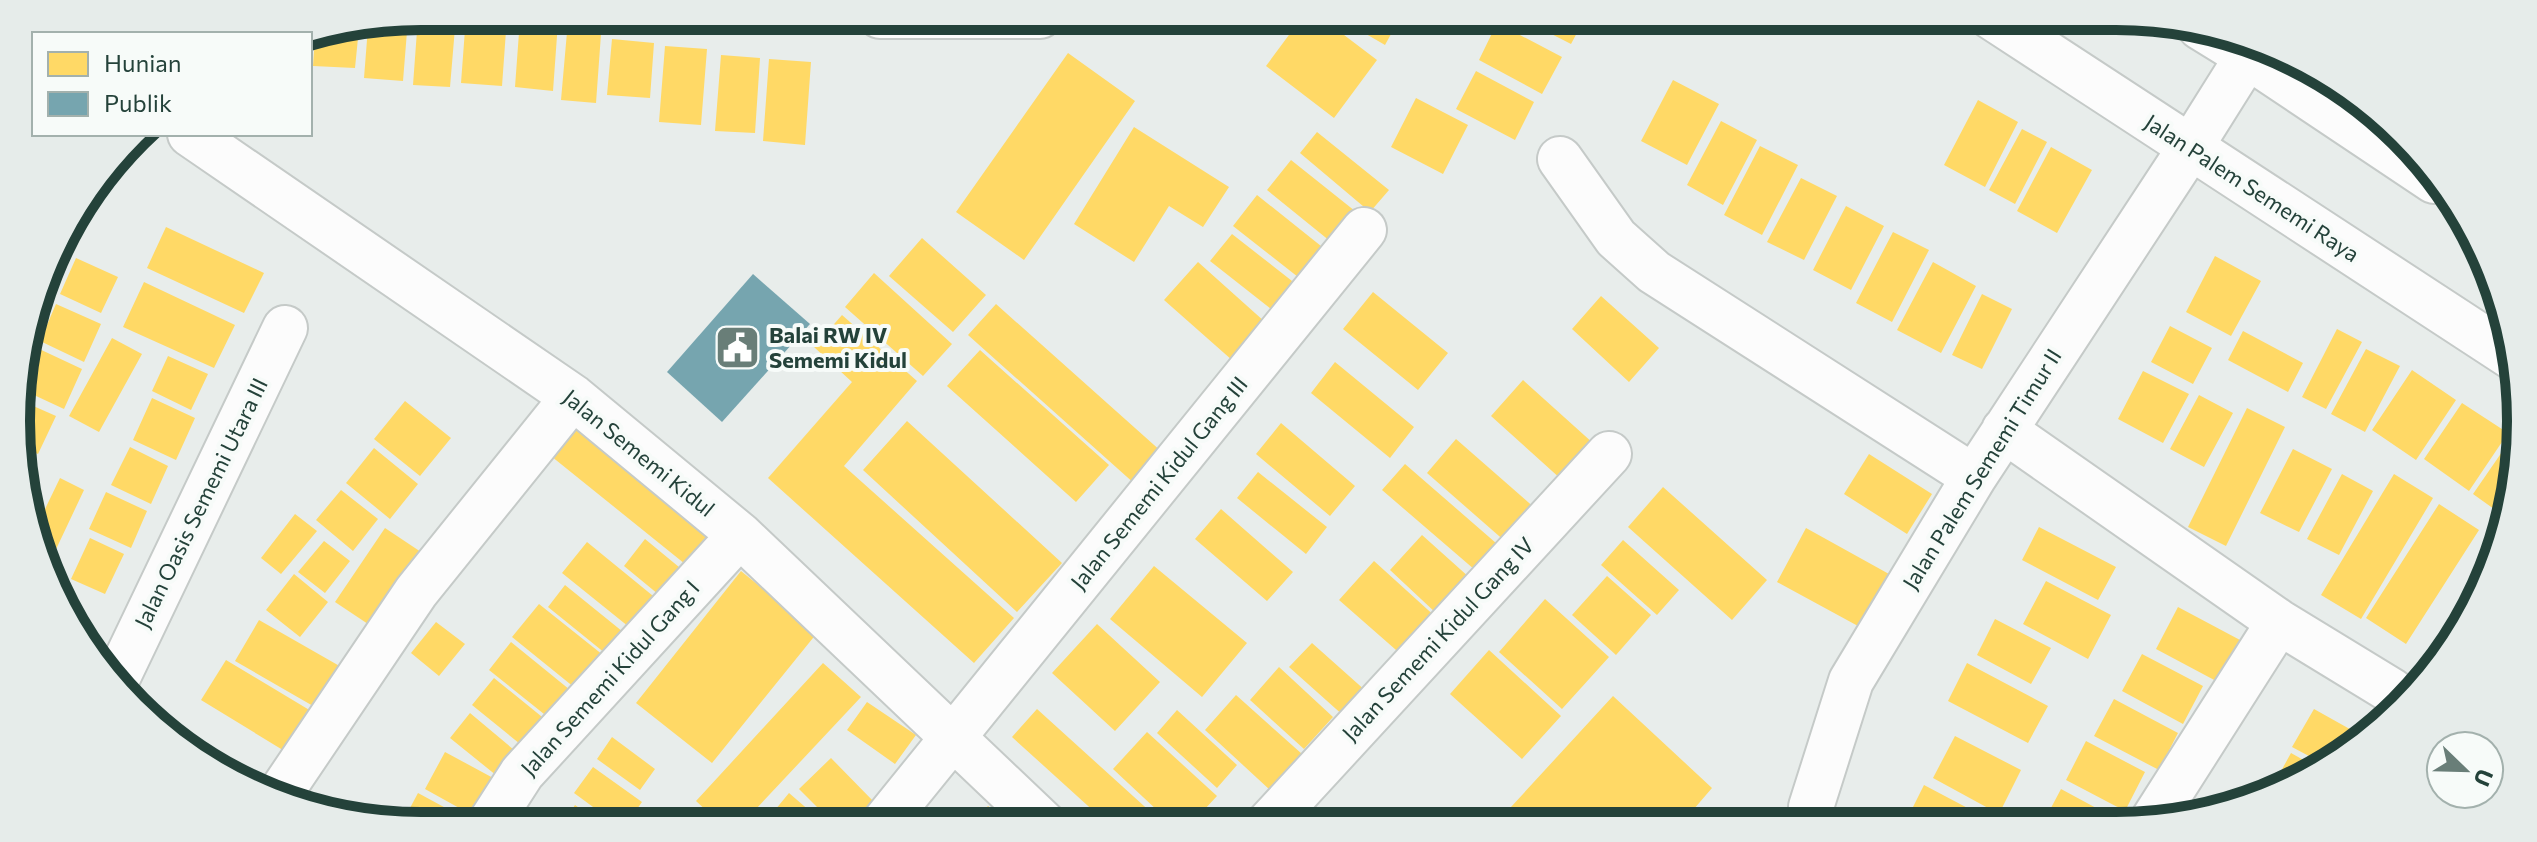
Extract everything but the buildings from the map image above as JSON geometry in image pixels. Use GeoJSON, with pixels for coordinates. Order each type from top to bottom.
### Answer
{"type":"FeatureCollection","features":[{"type":"Feature","properties":{"kind":"street","name":"Jalan Palem Sememi Raya"},"geometry":{"type":"LineString","coordinates":[[2011,30],[2500,349]]}},
{"type":"Feature","properties":{"kind":"street","name":"Jalan Palem Sememi Timur II"},"geometry":{"type":"LineString","coordinates":[[1811,807],[1851,681],[1974,477],[2248,53]]}},
{"type":"Feature","properties":{"kind":"street"},"geometry":{"type":"LineString","coordinates":[[2259,57],[2412,165]]}},
{"type":"Feature","properties":{"kind":"street","name":"Jalan Sememi Kidul"},"geometry":{"type":"LineString","coordinates":[[193,136],[573,397],[740,535],[1032,812]]}},
{"type":"Feature","properties":{"kind":"street"},"geometry":{"type":"LineString","coordinates":[[1560,159],[1616,238],[1654,272],[1974,477]]}},
{"type":"Feature","properties":{"kind":"street","name":"Jalan Sememi Kidul Gang III"},"geometry":{"type":"LineString","coordinates":[[893,812],[1364,230]]}},
{"type":"Feature","properties":{"kind":"street","name":"Jalan Oasis Sememi Utara III"},"geometry":{"type":"LineString","coordinates":[[121,671],[285,328]]}},
{"type":"Feature","properties":{"kind":"street"},"geometry":{"type":"LineString","coordinates":[[284,787],[416,592],[573,397]]}},
{"type":"Feature","properties":{"kind":"street"},"geometry":{"type":"LineString","coordinates":[[2004,430],[2279,622],[2392,691]]}},
{"type":"Feature","properties":{"kind":"street","name":"Jalan Sememi Kidul Gang IV"},"geometry":{"type":"LineString","coordinates":[[1279,812],[1609,454]]}},
{"type":"Feature","properties":{"kind":"street","name":"Jalan Sememi Kidul Gang I"},"geometry":{"type":"LineString","coordinates":[[497,812],[522,773],[740,535]]}},
{"type":"Feature","properties":{"kind":"street"},"geometry":{"type":"LineString","coordinates":[[2160,810],[2279,622]]}},
{"type":"Feature","properties":{"kind":"place","name":"Balai RW IV Sememi Kidul"},"geometry":{"type":"Point","coordinates":[738,348]}}]}
